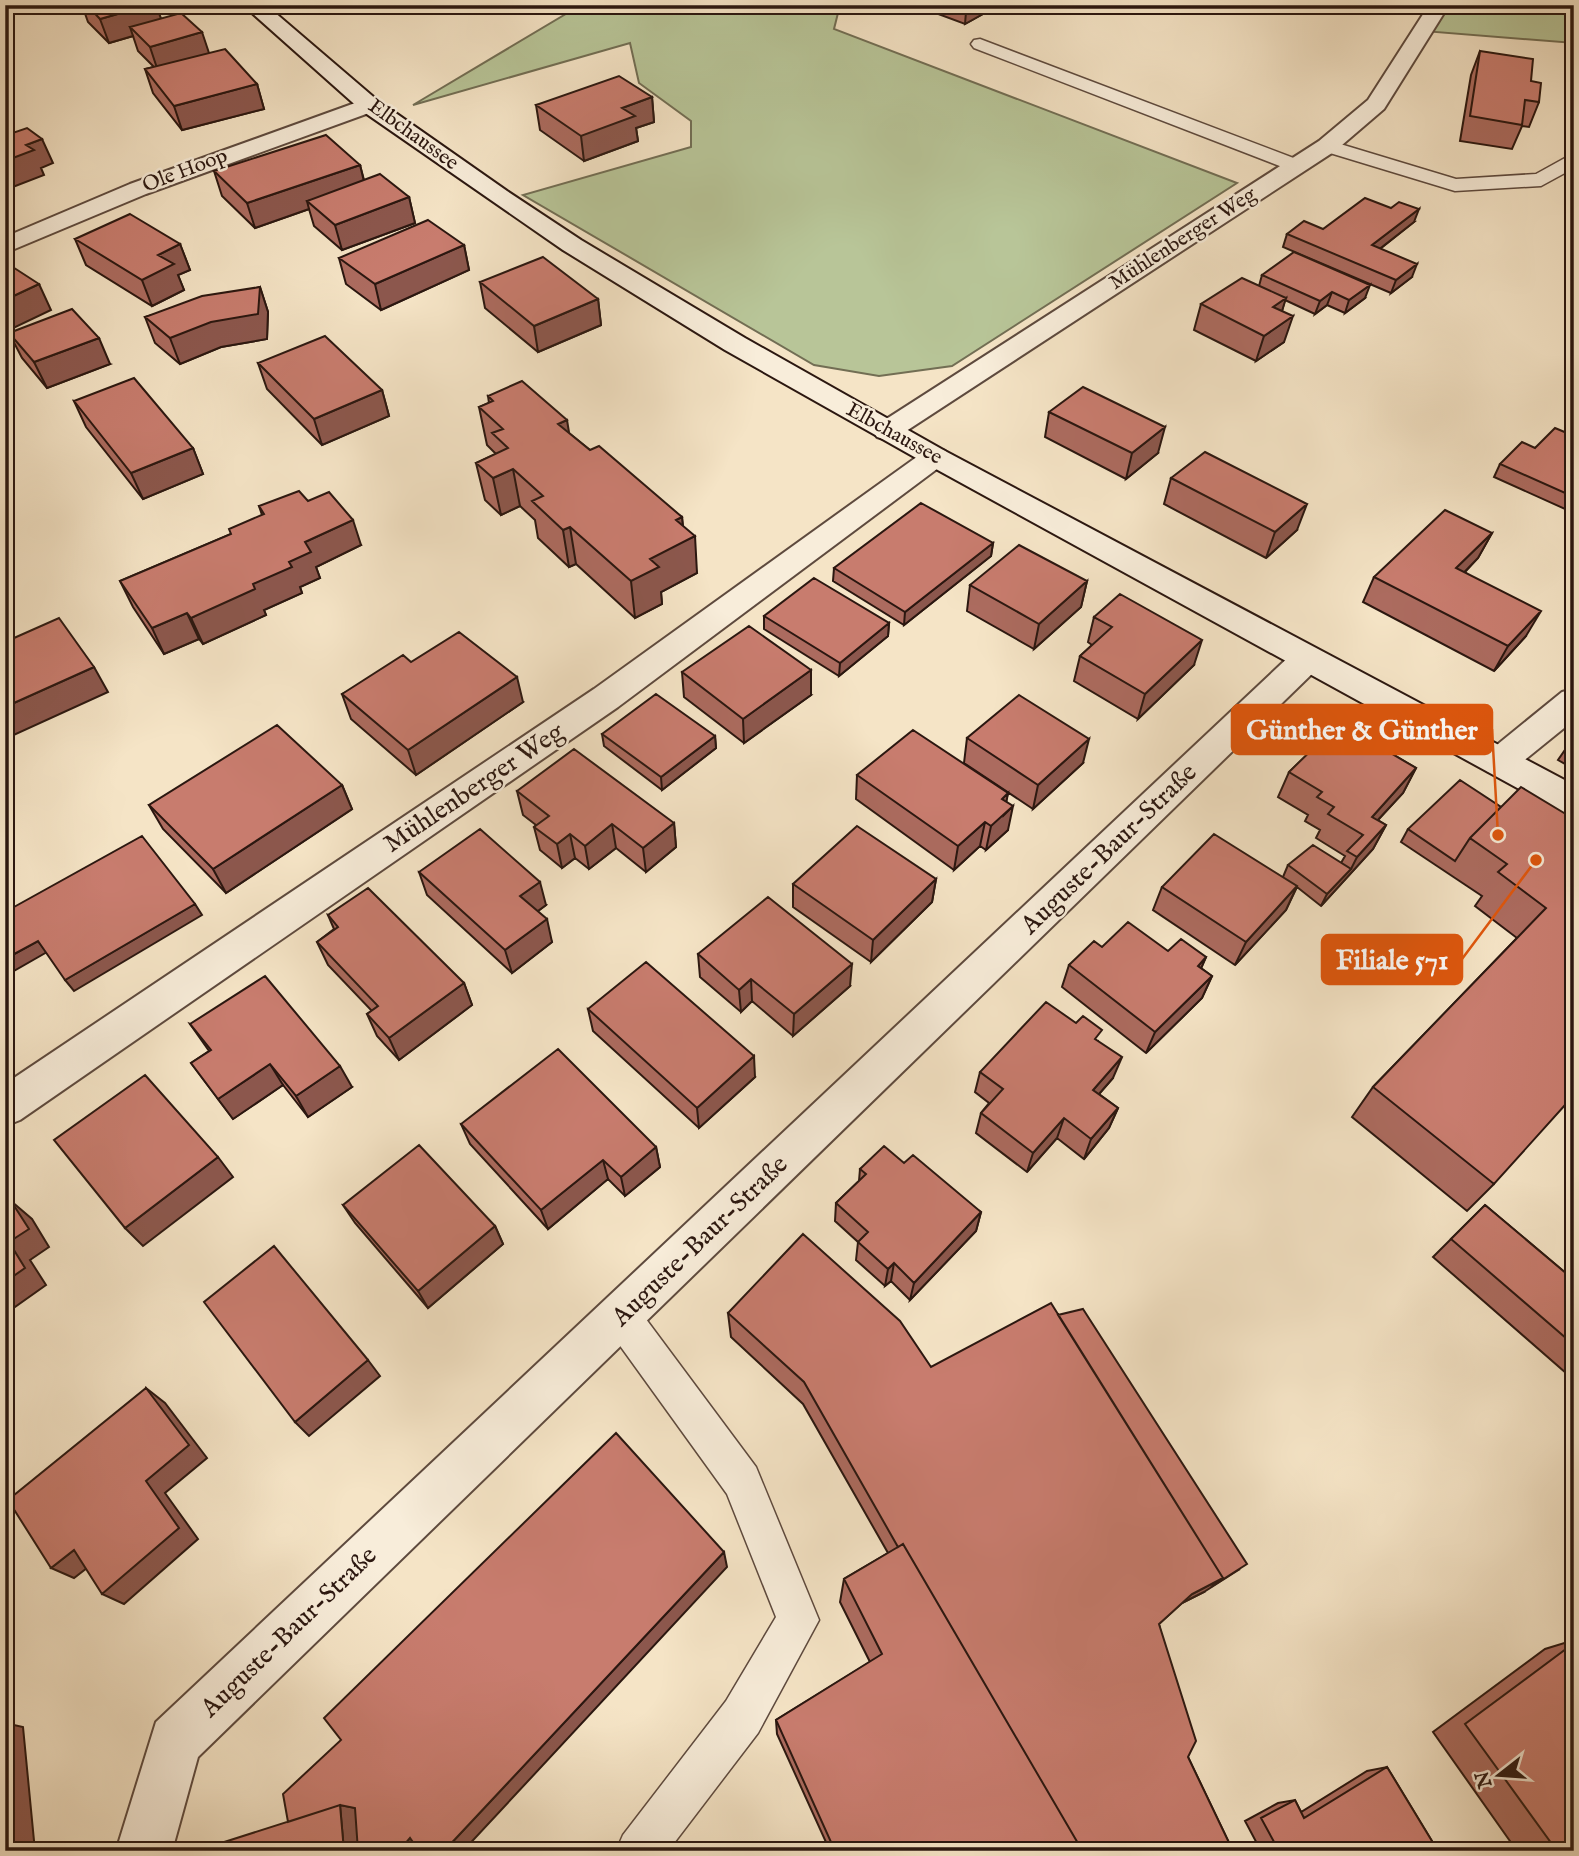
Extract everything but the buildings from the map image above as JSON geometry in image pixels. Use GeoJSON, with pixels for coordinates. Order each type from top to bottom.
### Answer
{"type":"FeatureCollection","features":[{"type":"Feature","properties":{"kind":"street","name":"Elbchaussee"},"geometry":{"type":"LineString","coordinates":[[253,5],[369,105],[572,245],[735,344],[887,431],[1306,660],[1574,802]]}},
{"type":"Feature","properties":{"kind":"street","name":"Mühlenberger Weg"},"geometry":{"type":"LineString","coordinates":[[887,431],[1327,146],[1376,104],[1439,5]]}},
{"type":"Feature","properties":{"kind":"street","name":"Ole Hoop"},"geometry":{"type":"LineString","coordinates":[[5,246],[138,189],[369,105]]}},
{"type":"Feature","properties":{"kind":"street","name":"Mühlenberger Weg"},"geometry":{"type":"LineString","coordinates":[[5,1107],[606,698],[935,457]]}},
{"type":"Feature","properties":{"kind":"street","name":"Auguste-Baur-Straße"},"geometry":{"type":"LineString","coordinates":[[144,1851],[175,1741],[1306,660]]}},
{"type":"Feature","properties":{"kind":"street"},"geometry":{"type":"LineString","coordinates":[[1499,762],[1574,701]]}},
{"type":"Feature","properties":{"kind":"lane"},"geometry":{"type":"LineString","coordinates":[[980,44],[1297,166]]}},
{"type":"Feature","properties":{"kind":"lane"},"geometry":{"type":"LineString","coordinates":[[1327,146],[1455,185],[1541,180],[1574,159]]}},
{"type":"Feature","properties":{"kind":"lane"},"geometry":{"type":"LineString","coordinates":[[621,1316],[742,1481],[798,1620],[742,1717],[639,1851]]}},
{"type":"Feature","properties":{"kind":"green space"},"geometry":{"type":"Polygon","coordinates":[[[581,5],[840,5],[834,29],[1237,183],[952,366],[879,376],[814,365],[523,195],[691,147],[691,121],[639,83],[630,43],[413,105],[581,5]]]}},
{"type":"Feature","properties":{"kind":"green space"},"geometry":{"type":"Polygon","coordinates":[[[1439,5],[1574,5],[1574,43],[1423,31],[1439,5]]]}},
{"type":"Feature","properties":{"kind":"place","name":"Günther & Günther"},"geometry":{"type":"Point","coordinates":[1498,835]}},
{"type":"Feature","properties":{"kind":"place","name":"Filiale 571"},"geometry":{"type":"Point","coordinates":[1536,860]}}]}
